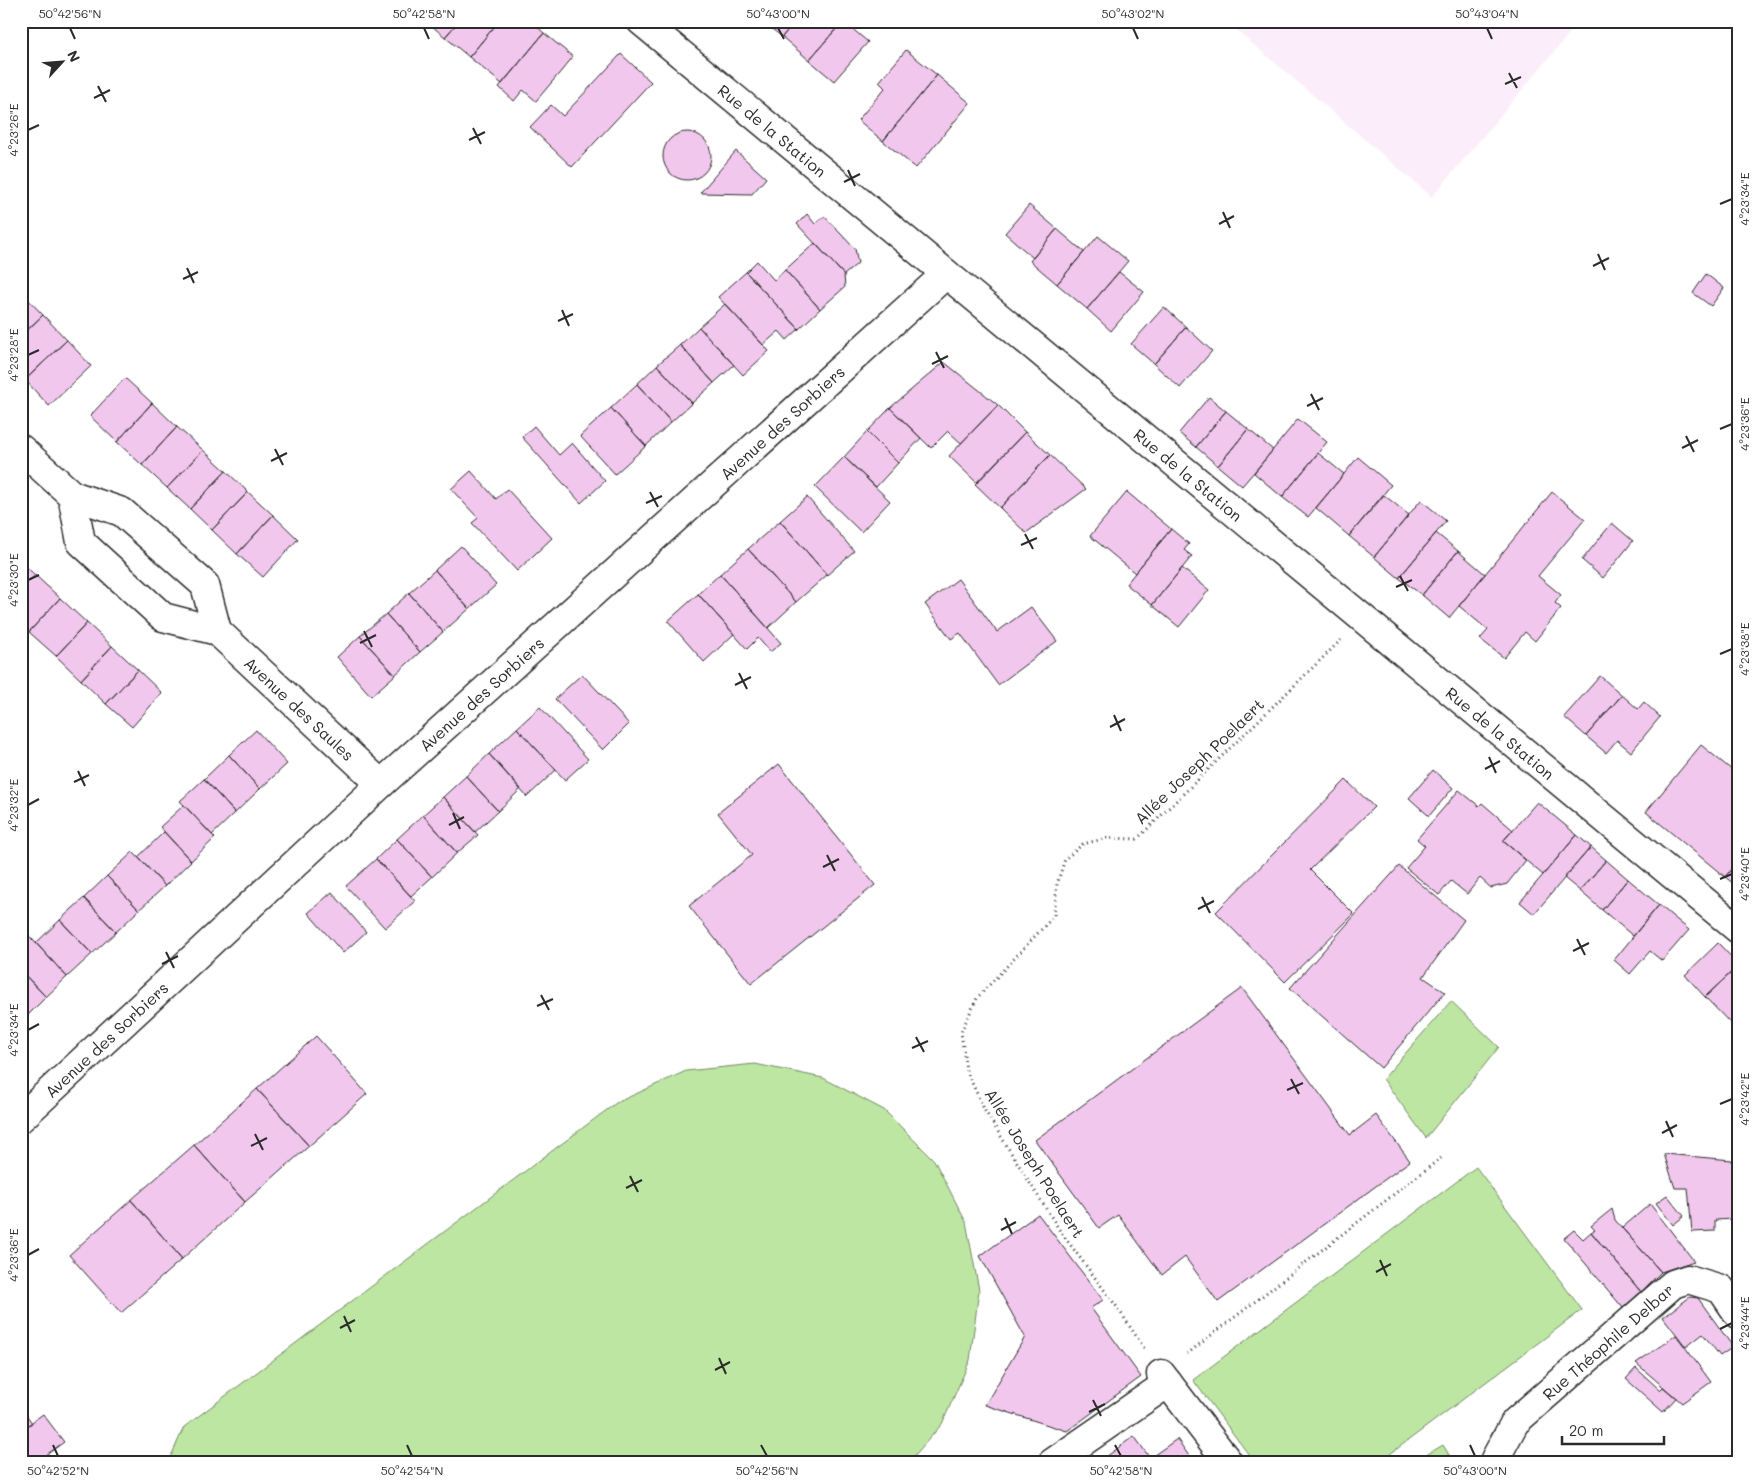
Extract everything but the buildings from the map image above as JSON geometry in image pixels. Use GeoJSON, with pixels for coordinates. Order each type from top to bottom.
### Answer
{"type":"FeatureCollection","features":[{"type":"Feature","properties":{"kind":"street","name":"Rue de la Station"},"geometry":{"type":"LineString","coordinates":[[641,21],[1738,928]]}},
{"type":"Feature","properties":{"kind":"street","name":"Avenue des Sorbiers"},"geometry":{"type":"LineString","coordinates":[[21,1118],[381,784],[946,274]]}},
{"type":"Feature","properties":{"kind":"street"},"geometry":{"type":"LineString","coordinates":[[21,449],[72,495],[122,512],[205,585],[217,630]]}},
{"type":"Feature","properties":{"kind":"street","name":"Avenue des Saules"},"geometry":{"type":"LineString","coordinates":[[72,495],[81,542],[163,617],[217,630],[381,784]]}},
{"type":"Feature","properties":{"kind":"street","name":"Rue Théophile Delbar"},"geometry":{"type":"LineString","coordinates":[[1496,1463],[1495,1459],[1515,1422],[1673,1284],[1688,1279],[1721,1289],[1738,1314]]}},
{"type":"Feature","properties":{"kind":"street"},"geometry":{"type":"LineString","coordinates":[[1052,1463],[1165,1379],[1229,1463]]}},
{"type":"Feature","properties":{"kind":"path","name":"Allée Joseph Poelaert"},"geometry":{"type":"LineString","coordinates":[[1165,1379],[1117,1307],[1060,1231],[985,1111],[966,1070],[961,1032],[977,998],[1054,916],[1056,884],[1065,859],[1083,844],[1107,838],[1136,839],[1364,619]]}},
{"type":"Feature","properties":{"kind":"path"},"geometry":{"type":"LineString","coordinates":[[1165,1379],[1441,1158]]}},
{"type":"Feature","properties":{"kind":"shaded area"},"geometry":{"type":"Polygon","coordinates":[[[1226,21],[1580,21],[1432,197],[1226,21]]]}},
{"type":"Feature","properties":{"kind":"green space"},"geometry":{"type":"Polygon","coordinates":[[[1451,1001],[1499,1047],[1426,1138],[1383,1079],[1451,1001]]]}},
{"type":"Feature","properties":{"kind":"green space"},"geometry":{"type":"Polygon","coordinates":[[[755,1064],[823,1078],[884,1110],[934,1160],[966,1222],[979,1290],[970,1360],[942,1424],[908,1463],[168,1463],[184,1427],[616,1103],[686,1071],[755,1064]]]}},
{"type":"Feature","properties":{"kind":"green space"},"geometry":{"type":"Polygon","coordinates":[[[1476,1167],[1582,1310],[1378,1463],[1255,1463],[1193,1380],[1476,1167]]]}},
{"type":"Feature","properties":{"kind":"green space"},"geometry":{"type":"Polygon","coordinates":[[[1443,1445],[1454,1463],[1413,1463],[1443,1445]]]}}]}
